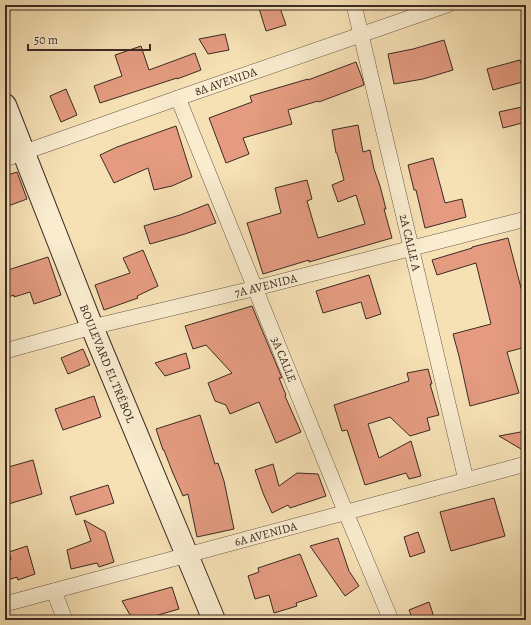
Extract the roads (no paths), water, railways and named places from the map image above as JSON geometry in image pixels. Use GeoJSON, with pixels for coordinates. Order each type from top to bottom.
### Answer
{"type":"FeatureCollection","features":[{"type":"Feature","properties":{"kind":"main road","name":"BOULEVARD EL TRÉBOL"},"geometry":{"type":"LineString","coordinates":[[5,105],[15,156],[92,327],[214,620]]}},
{"type":"Feature","properties":{"kind":"street","name":"2A CALLE A"},"geometry":{"type":"LineString","coordinates":[[354,5],[466,480]]}},
{"type":"Feature","properties":{"kind":"street","name":"8A AVENIDA"},"geometry":{"type":"LineString","coordinates":[[15,156],[447,5]]}},
{"type":"Feature","properties":{"kind":"street","name":"3A CALLE"},"geometry":{"type":"LineString","coordinates":[[178,98],[346,513],[391,620]]}},
{"type":"Feature","properties":{"kind":"street","name":"7A AVENIDA"},"geometry":{"type":"LineString","coordinates":[[5,351],[92,327],[256,288],[526,219]]}},
{"type":"Feature","properties":{"kind":"street","name":"6A AVENIDA"},"geometry":{"type":"LineString","coordinates":[[5,604],[526,464]]}},
{"type":"Feature","properties":{"kind":"street"},"geometry":{"type":"LineString","coordinates":[[54,591],[65,620]]}}]}
